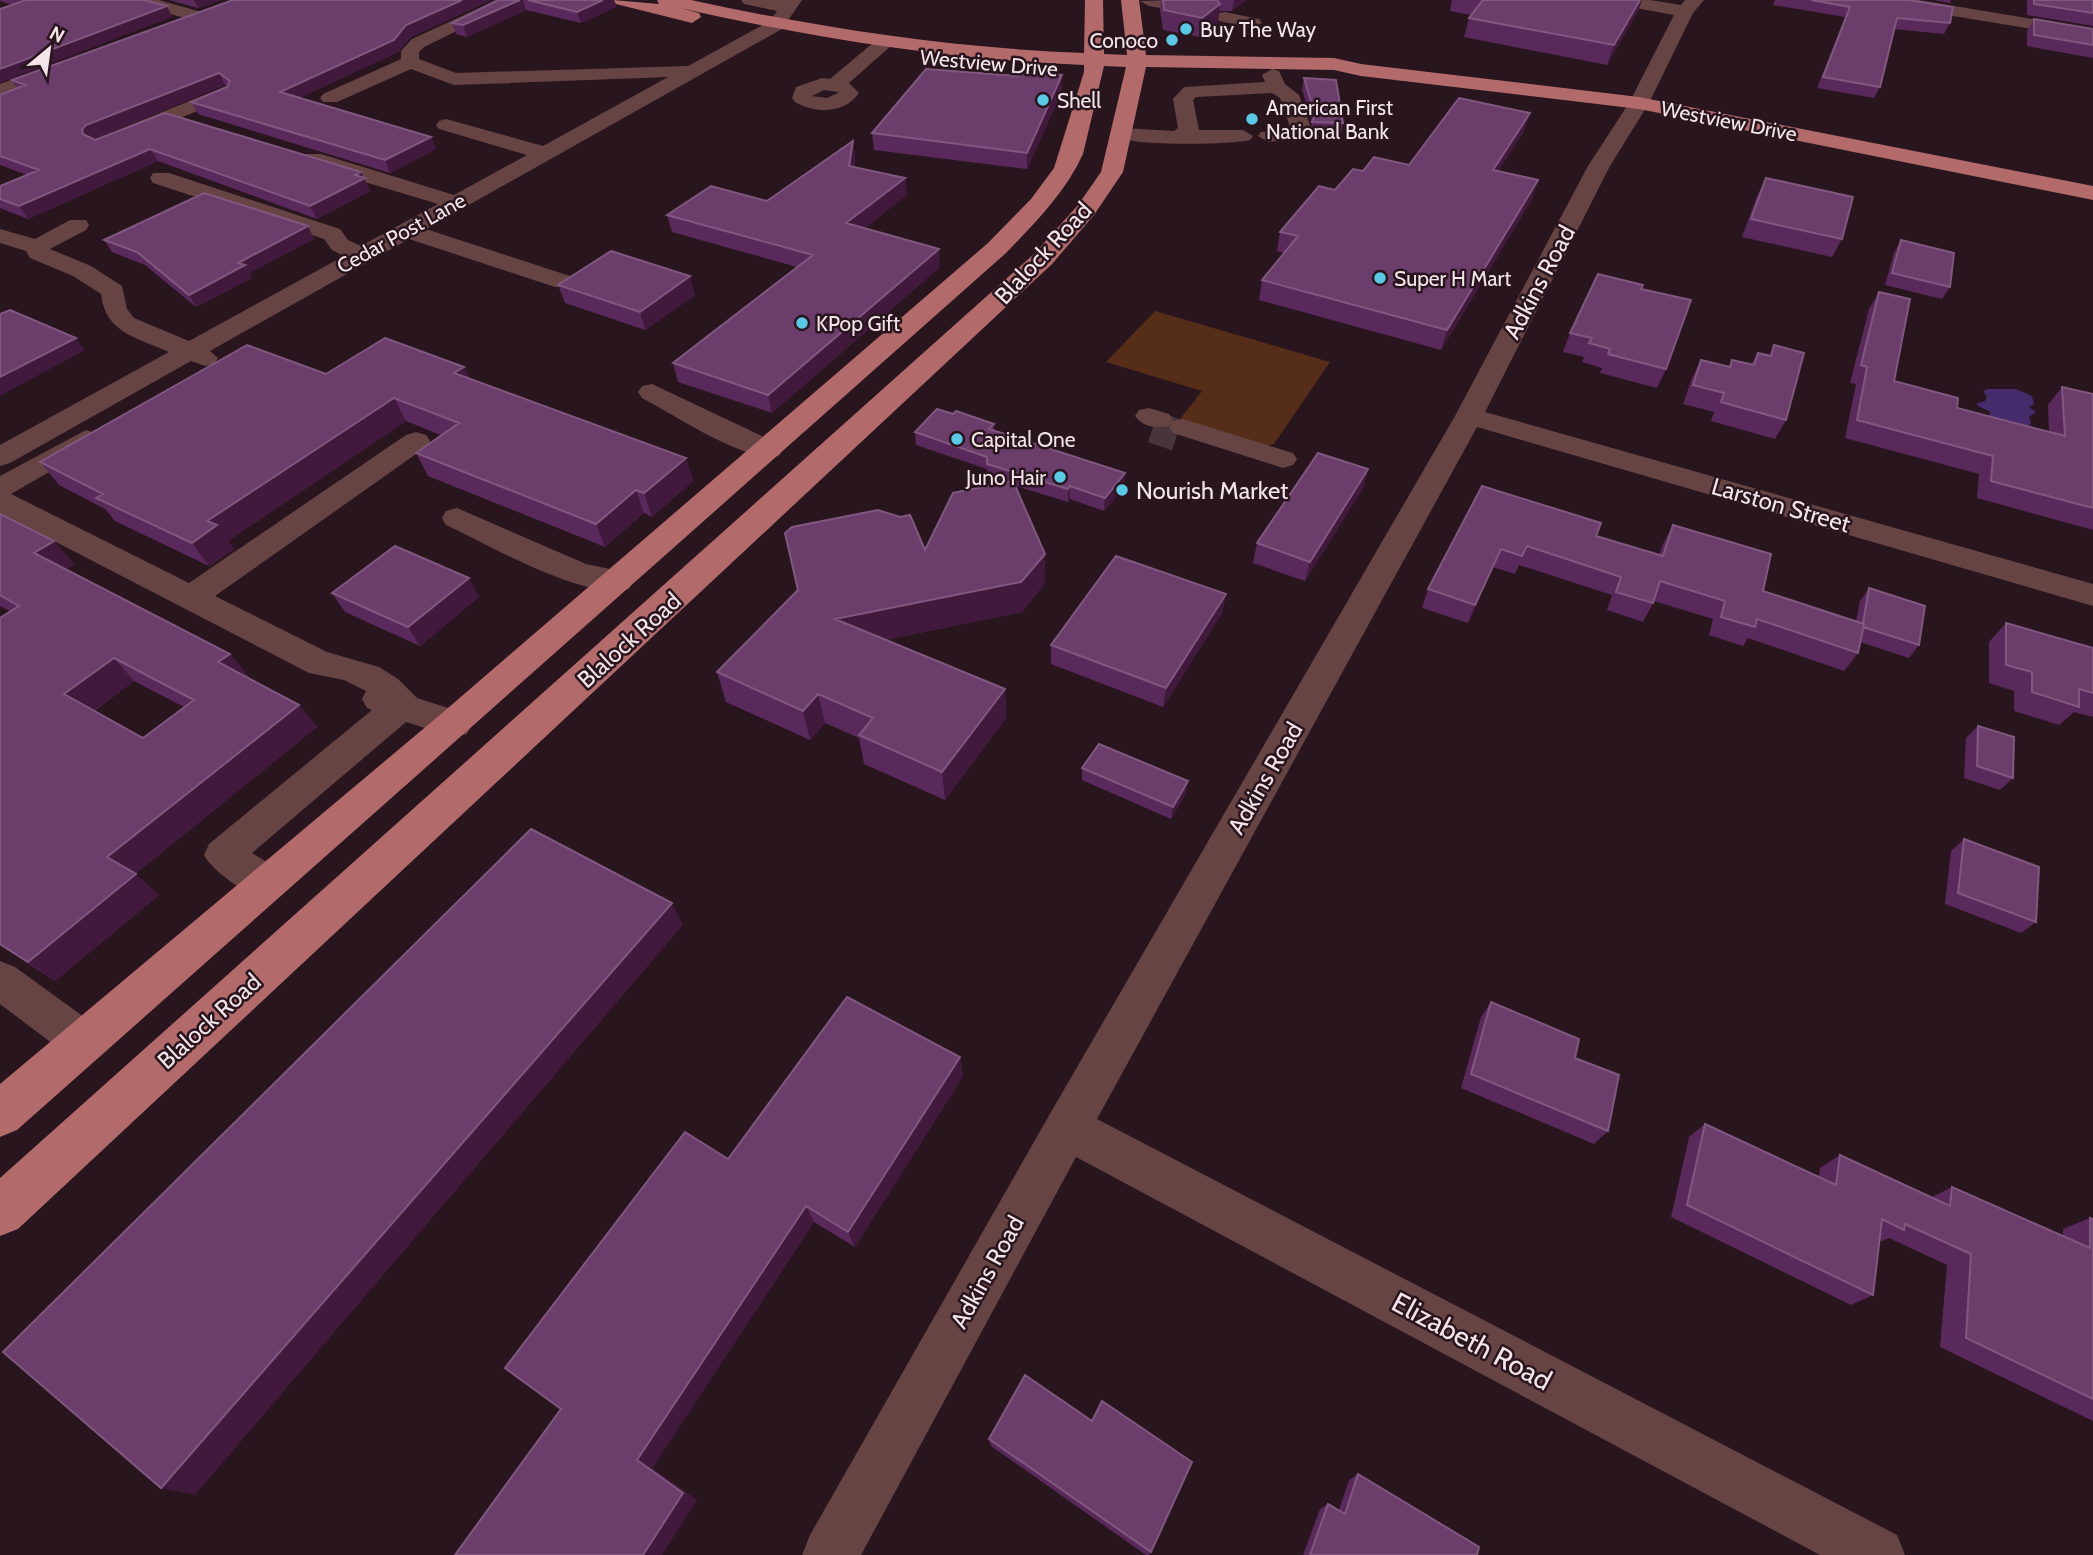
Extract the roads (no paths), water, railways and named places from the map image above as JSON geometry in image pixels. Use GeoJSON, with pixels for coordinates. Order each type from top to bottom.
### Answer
{"type":"FeatureCollection","features":[{"type":"Feature","properties":{"kind":"main road","name":"Westview Drive"},"geometry":{"type":"LineString","coordinates":[[622,0],[779,17],[879,47],[972,64],[1136,68],[1274,81],[1361,71]]}},
{"type":"Feature","properties":{"kind":"main road","name":"Westview Drive"},"geometry":{"type":"LineString","coordinates":[[666,0],[713,10],[779,17]]}},
{"type":"Feature","properties":{"kind":"main road","name":"Blalock Road"},"geometry":{"type":"LineString","coordinates":[[0,1114],[454,724],[974,270],[1041,201],[1066,167],[1072,154],[1095,66],[1094,0]]}},
{"type":"Feature","properties":{"kind":"main road","name":"Blalock Road"},"geometry":{"type":"LineString","coordinates":[[0,1210],[1019,284],[1086,210],[1112,172],[1136,68],[1140,1]]}},
{"type":"Feature","properties":{"kind":"main road","name":"Westview Drive"},"geometry":{"type":"LineString","coordinates":[[1136,68],[1334,64],[1361,71],[1473,81],[1639,103],[2093,193]]}},
{"type":"Feature","properties":{"kind":"main road"},"geometry":{"type":"LineString","coordinates":[[1041,201],[1086,210]]}},
{"type":"Feature","properties":{"kind":"main road"},"geometry":{"type":"LineString","coordinates":[[454,724],[512,746]]}},
{"type":"Feature","properties":{"kind":"street"},"geometry":{"type":"LineString","coordinates":[[140,0],[199,17]]}},
{"type":"Feature","properties":{"kind":"street"},"geometry":{"type":"LineString","coordinates":[[410,62],[410,51],[418,43],[511,0]]}},
{"type":"Feature","properties":{"kind":"street"},"geometry":{"type":"LineString","coordinates":[[713,10],[732,0]]}},
{"type":"Feature","properties":{"kind":"street"},"geometry":{"type":"LineString","coordinates":[[750,0],[779,17]]}},
{"type":"Feature","properties":{"kind":"street"},"geometry":{"type":"LineString","coordinates":[[1620,0],[1690,6]]}},
{"type":"Feature","properties":{"kind":"street"},"geometry":{"type":"LineString","coordinates":[[1886,0],[1997,9],[2093,34]]}},
{"type":"Feature","properties":{"kind":"street"},"geometry":{"type":"LineString","coordinates":[[1140,1],[1198,12]]}},
{"type":"Feature","properties":{"kind":"street","name":"Adkins Road"},"geometry":{"type":"LineString","coordinates":[[831,1555],[1067,1128],[1469,416],[1599,166],[1639,103],[1690,6]]}},
{"type":"Feature","properties":{"kind":"street"},"geometry":{"type":"LineString","coordinates":[[174,26],[222,8]]}},
{"type":"Feature","properties":{"kind":"street","name":"Cedar Post Lane"},"geometry":{"type":"LineString","coordinates":[[8,444],[191,350],[692,71],[779,17]]}},
{"type":"Feature","properties":{"kind":"street"},"geometry":{"type":"LineString","coordinates":[[835,85],[879,47]]}},
{"type":"Feature","properties":{"kind":"street"},"geometry":{"type":"LineString","coordinates":[[330,98],[410,62],[454,79],[692,71]]}},
{"type":"Feature","properties":{"kind":"street"},"geometry":{"type":"LineString","coordinates":[[0,91],[75,63]]}},
{"type":"Feature","properties":{"kind":"street"},"geometry":{"type":"LineString","coordinates":[[1178,137],[1189,130],[1183,99],[1191,90],[1274,81],[1289,95],[1301,128],[1292,136],[1268,136]]}},
{"type":"Feature","properties":{"kind":"street"},"geometry":{"type":"LineString","coordinates":[[102,144],[224,93]]}},
{"type":"Feature","properties":{"kind":"street"},"geometry":{"type":"LineString","coordinates":[[171,115],[198,123]]}},
{"type":"Feature","properties":{"kind":"street"},"geometry":{"type":"LineString","coordinates":[[446,125],[544,153]]}},
{"type":"Feature","properties":{"kind":"street"},"geometry":{"type":"LineString","coordinates":[[1121,134],[1242,136]]}},
{"type":"Feature","properties":{"kind":"street"},"geometry":{"type":"LineString","coordinates":[[290,152],[454,202]]}},
{"type":"Feature","properties":{"kind":"street"},"geometry":{"type":"LineString","coordinates":[[161,178],[332,234],[340,245],[360,255]]}},
{"type":"Feature","properties":{"kind":"street"},"geometry":{"type":"LineString","coordinates":[[0,236],[37,247],[78,225]]}},
{"type":"Feature","properties":{"kind":"street"},"geometry":{"type":"LineString","coordinates":[[405,230],[564,282]]}},
{"type":"Feature","properties":{"kind":"street"},"geometry":{"type":"LineString","coordinates":[[0,488],[218,364],[125,323],[115,310],[113,291],[82,271],[37,253],[37,247]]}},
{"type":"Feature","properties":{"kind":"street"},"geometry":{"type":"LineString","coordinates":[[652,392],[749,443],[769,450]]}},
{"type":"Feature","properties":{"kind":"street","name":"Larston Street"},"geometry":{"type":"LineString","coordinates":[[1469,416],[2093,595]]}},
{"type":"Feature","properties":{"kind":"street"},"geometry":{"type":"LineString","coordinates":[[1166,426],[1283,459]]}},
{"type":"Feature","properties":{"kind":"street"},"geometry":{"type":"LineString","coordinates":[[190,598],[416,441]]}},
{"type":"Feature","properties":{"kind":"street"},"geometry":{"type":"LineString","coordinates":[[0,501],[321,664],[326,676],[371,698],[403,704],[435,720],[454,724]]}},
{"type":"Feature","properties":{"kind":"street"},"geometry":{"type":"LineString","coordinates":[[457,518],[579,575],[618,581]]}},
{"type":"Feature","properties":{"kind":"street"},"geometry":{"type":"LineString","coordinates":[[268,883],[223,855],[403,704]]}},
{"type":"Feature","properties":{"kind":"street"},"geometry":{"type":"LineString","coordinates":[[0,980],[84,1042]]}},
{"type":"Feature","properties":{"kind":"street","name":"Elizabeth Road"},"geometry":{"type":"LineString","coordinates":[[1067,1128],[1877,1555]]}},
{"type":"Feature","properties":{"kind":"tunnel"},"geometry":{"type":"LineString","coordinates":[[1153,427],[1177,435]]}},
{"type":"Feature","properties":{"kind":"place","name":"Buy The Way"},"geometry":{"type":"Point","coordinates":[1186,29]}},
{"type":"Feature","properties":{"kind":"place","name":"Conoco"},"geometry":{"type":"Point","coordinates":[1172,40]}},
{"type":"Feature","properties":{"kind":"place","name":"Shell"},"geometry":{"type":"Point","coordinates":[1043,100]}},
{"type":"Feature","properties":{"kind":"place","name":"American First National Bank"},"geometry":{"type":"Point","coordinates":[1252,119]}},
{"type":"Feature","properties":{"kind":"place","name":"Super H Mart"},"geometry":{"type":"Point","coordinates":[1380,278]}},
{"type":"Feature","properties":{"kind":"place","name":"KPop Gift"},"geometry":{"type":"Point","coordinates":[802,323]}},
{"type":"Feature","properties":{"kind":"place","name":"Capital One"},"geometry":{"type":"Point","coordinates":[957,439]}},
{"type":"Feature","properties":{"kind":"place","name":"Juno Hair"},"geometry":{"type":"Point","coordinates":[1060,477]}},
{"type":"Feature","properties":{"kind":"place","name":"Nourish Market"},"geometry":{"type":"Point","coordinates":[1122,490]}}]}
